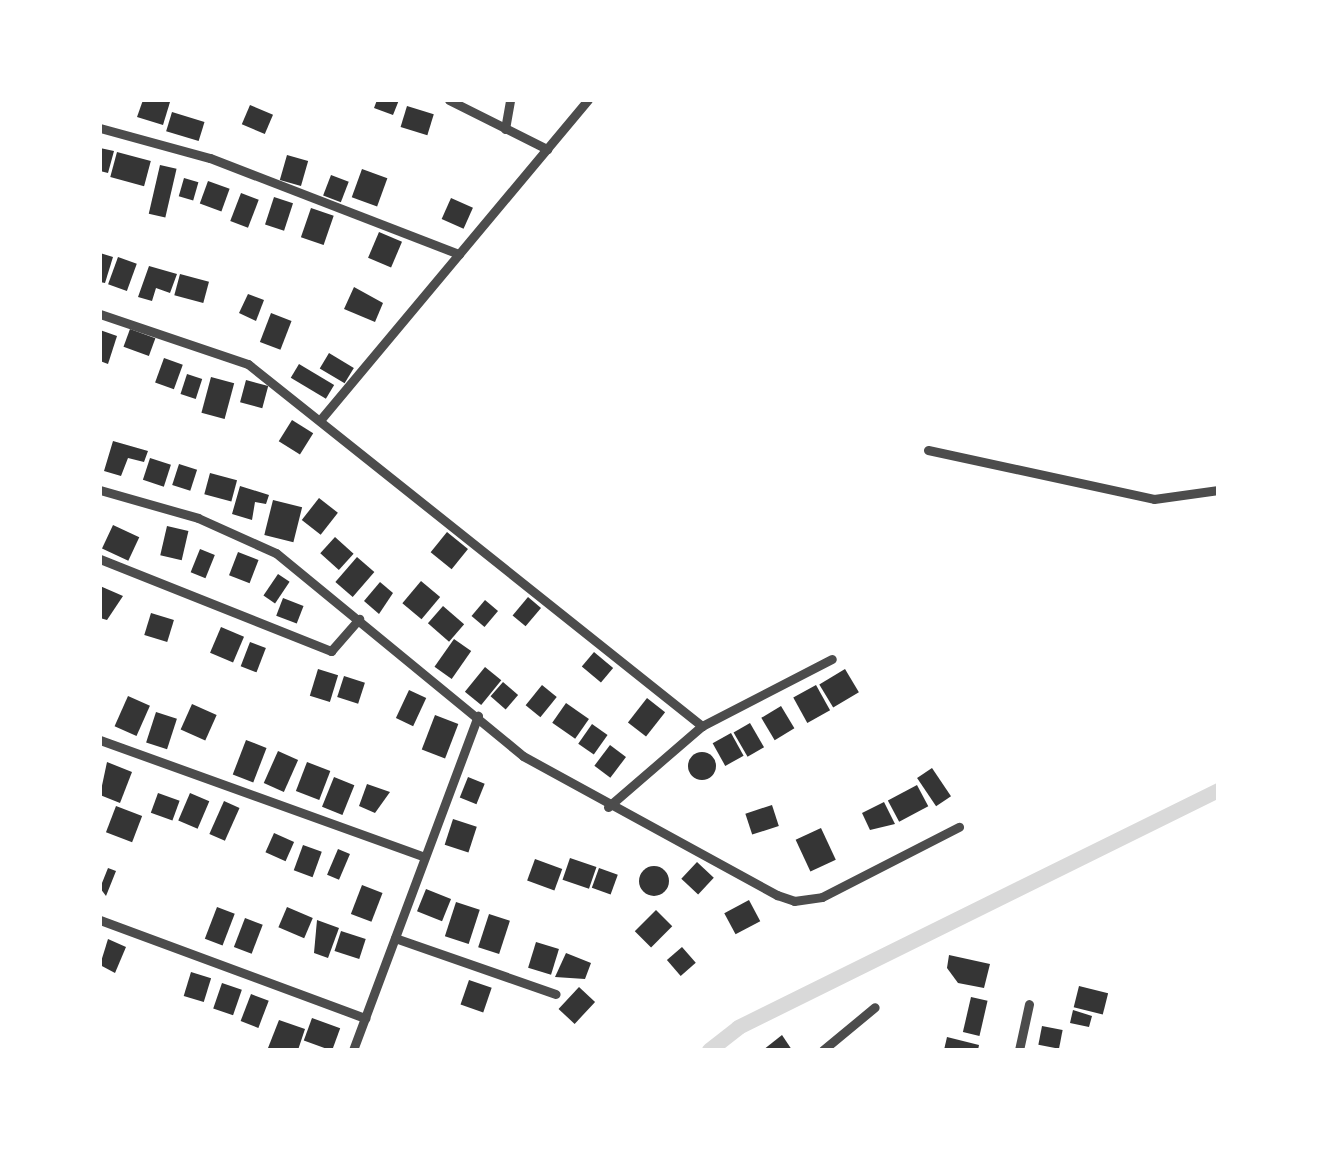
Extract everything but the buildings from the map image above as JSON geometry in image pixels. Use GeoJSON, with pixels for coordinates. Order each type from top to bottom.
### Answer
{"type":"FeatureCollection","features":[{"type":"Feature","properties":{"kind":"street"},"geometry":{"type":"LineString","coordinates":[[449,100],[547,149]]}},
{"type":"Feature","properties":{"kind":"street"},"geometry":{"type":"LineString","coordinates":[[505,129],[510,100]]}},
{"type":"Feature","properties":{"kind":"street"},"geometry":{"type":"LineString","coordinates":[[321,419],[588,100]]}},
{"type":"Feature","properties":{"kind":"street"},"geometry":{"type":"LineString","coordinates":[[100,128],[210,158],[459,254]]}},
{"type":"Feature","properties":{"kind":"street"},"geometry":{"type":"LineString","coordinates":[[100,314],[248,364],[702,726]]}},
{"type":"Feature","properties":{"kind":"street"},"geometry":{"type":"LineString","coordinates":[[928,450],[1154,499],[1218,490]]}},
{"type":"Feature","properties":{"kind":"street"},"geometry":{"type":"LineString","coordinates":[[100,490],[198,518],[276,553],[523,756],[608,807],[794,901],[822,897],[959,827]]}},
{"type":"Feature","properties":{"kind":"street"},"geometry":{"type":"LineString","coordinates":[[100,558],[331,651],[359,619]]}},
{"type":"Feature","properties":{"kind":"street"},"geometry":{"type":"LineString","coordinates":[[608,807],[702,726],[832,658]]}},
{"type":"Feature","properties":{"kind":"street"},"geometry":{"type":"LineString","coordinates":[[353,1050],[478,716]]}},
{"type":"Feature","properties":{"kind":"street"},"geometry":{"type":"LineString","coordinates":[[100,740],[424,857]]}},
{"type":"Feature","properties":{"kind":"street"},"geometry":{"type":"LineString","coordinates":[[100,920],[365,1018]]}},
{"type":"Feature","properties":{"kind":"street"},"geometry":{"type":"LineString","coordinates":[[395,938],[556,994]]}},
{"type":"Feature","properties":{"kind":"street"},"geometry":{"type":"LineString","coordinates":[[1018,1050],[1029,1004]]}},
{"type":"Feature","properties":{"kind":"street"},"geometry":{"type":"LineString","coordinates":[[823,1050],[875,1007]]}},
{"type":"Feature","properties":{"kind":"waterway"},"geometry":{"type":"LineString","coordinates":[[709,1050],[738,1027],[1218,790]]}}]}
